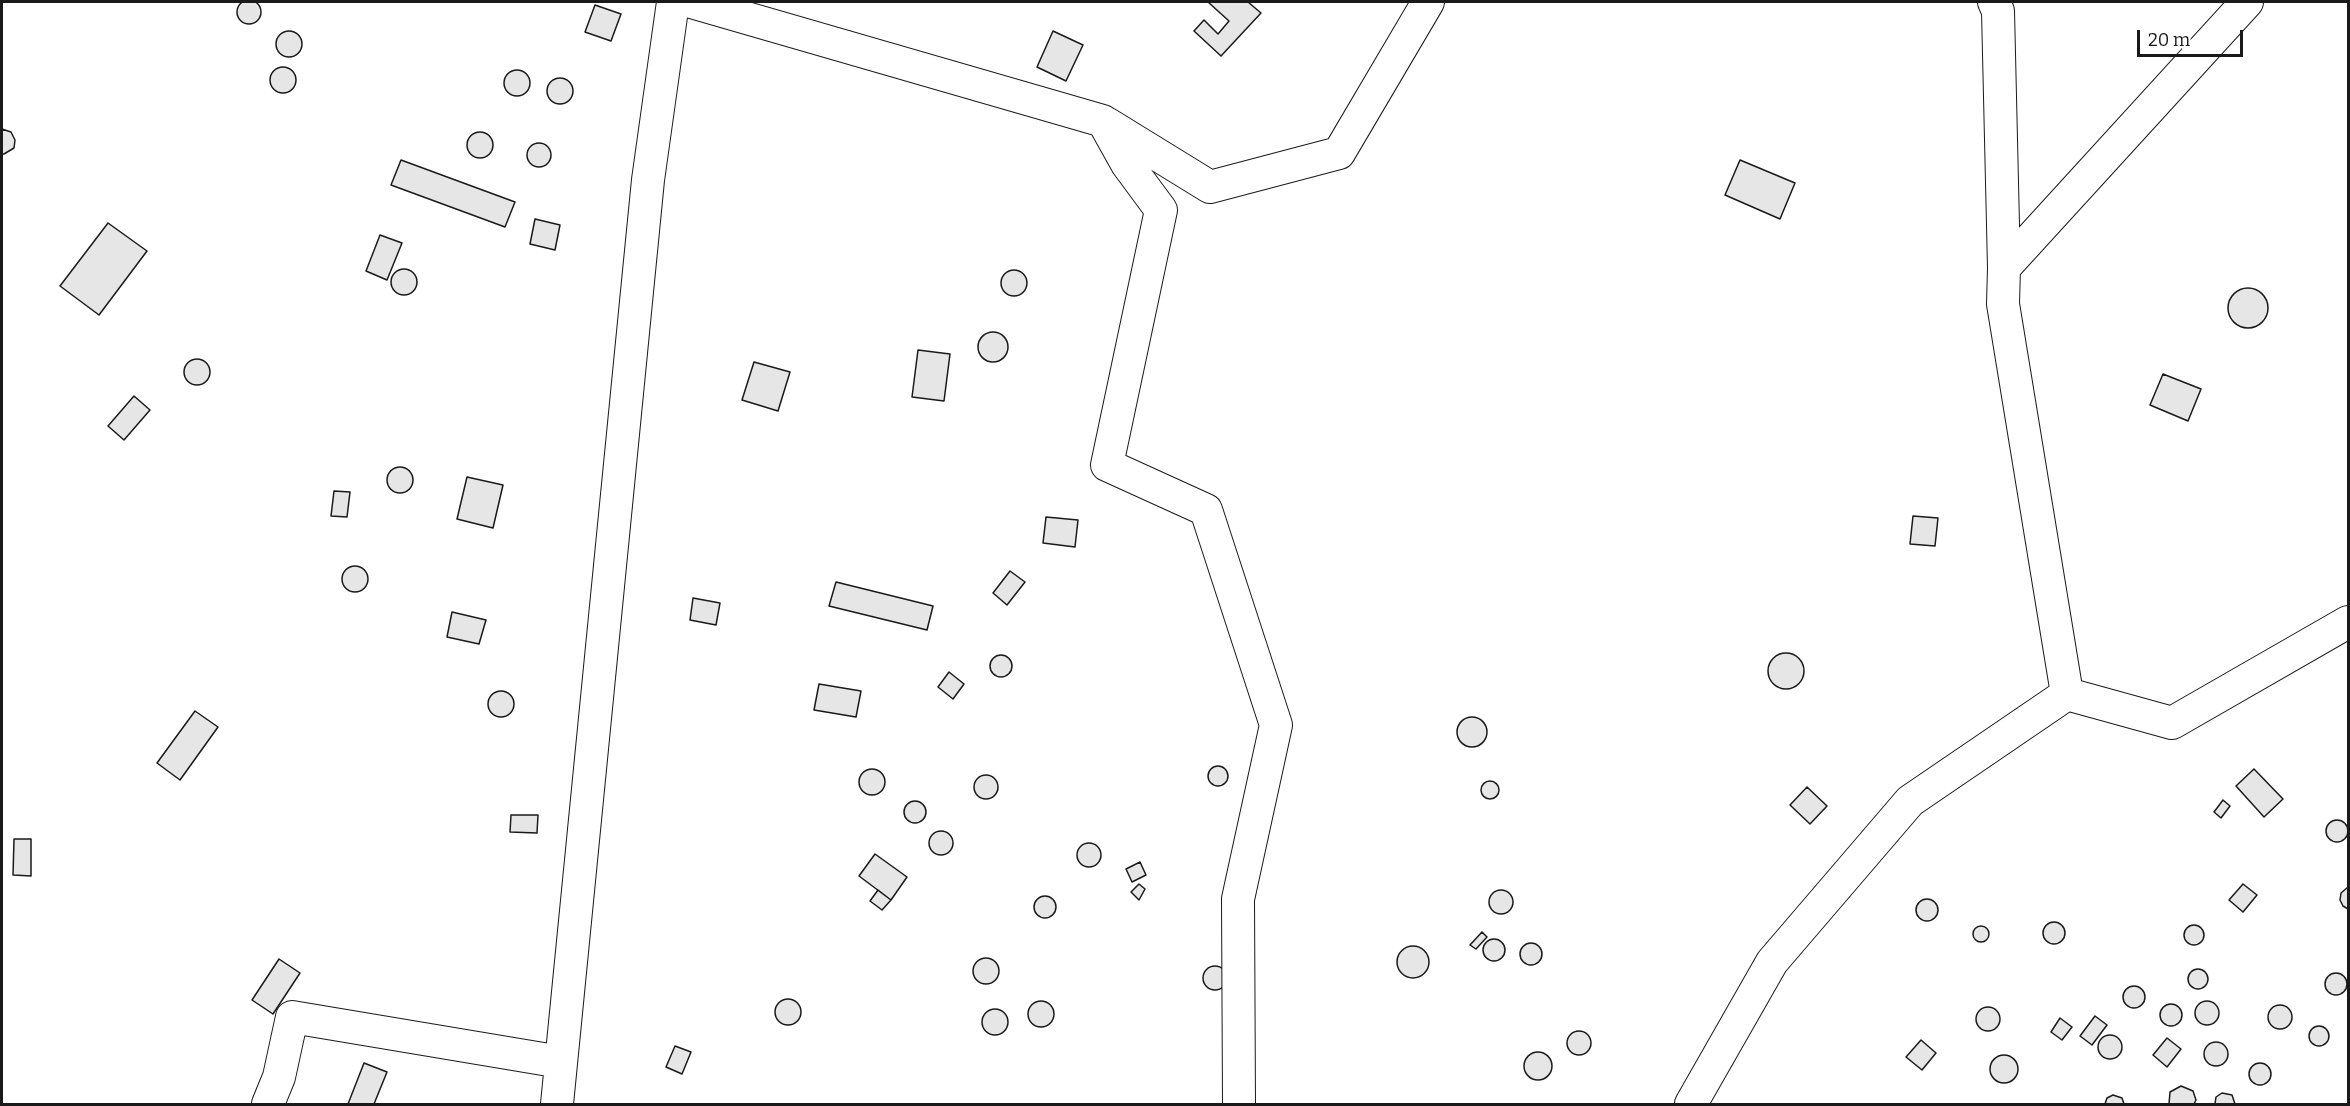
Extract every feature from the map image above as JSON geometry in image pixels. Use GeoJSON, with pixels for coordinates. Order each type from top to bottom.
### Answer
{"type":"FeatureCollection","features":[{"type":"Feature","properties":{"kind":"street"},"geometry":{"type":"LineString","coordinates":[[557,1104],[648,180],[673,2]]}},
{"type":"Feature","properties":{"kind":"street"},"geometry":{"type":"LineString","coordinates":[[690,2],[1103,122],[1210,187],[1339,153],[1428,2]]}},
{"type":"Feature","properties":{"kind":"street"},"geometry":{"type":"LineString","coordinates":[[1994,2],[1998,11],[2003,304],[2067,694]]}},
{"type":"Feature","properties":{"kind":"street"},"geometry":{"type":"LineString","coordinates":[[2004,268],[2247,2]]}},
{"type":"Feature","properties":{"kind":"street"},"geometry":{"type":"LineString","coordinates":[[1103,122],[1127,164],[1161,210],[1107,465],[1206,510],[1276,725],[1238,899],[1239,1104]]}},
{"type":"Feature","properties":{"kind":"street"},"geometry":{"type":"LineString","coordinates":[[1691,1104],[1772,962],[1910,801],[2067,694],[2172,723],[2349,622]]}},
{"type":"Feature","properties":{"kind":"street"},"geometry":{"type":"LineString","coordinates":[[268,1104],[279,1077],[292,1017],[561,1062]]}},
{"type":"Feature","properties":{"kind":"building"},"geometry":{"type":"Polygon","coordinates":[[[249,0],[258,3],[261,12],[258,21],[249,24],[240,21],[237,12],[240,3],[249,0]]]}},
{"type":"Feature","properties":{"kind":"building"},"geometry":{"type":"Polygon","coordinates":[[[1208,2],[1248,2],[1261,13],[1221,56],[1194,31],[1204,20],[1218,34],[1229,21],[1208,2]]]}},
{"type":"Feature","properties":{"kind":"building"},"geometry":{"type":"Polygon","coordinates":[[[595,5],[621,14],[611,41],[585,32],[595,5]]]}},
{"type":"Feature","properties":{"kind":"building"},"geometry":{"type":"Polygon","coordinates":[[[289,31],[298,35],[302,44],[298,53],[289,57],[280,53],[276,44],[280,35],[289,31]]]}},
{"type":"Feature","properties":{"kind":"building"},"geometry":{"type":"Polygon","coordinates":[[[1053,31],[1083,45],[1066,81],[1037,67],[1053,31]]]}},
{"type":"Feature","properties":{"kind":"building"},"geometry":{"type":"Polygon","coordinates":[[[283,67],[292,71],[296,80],[292,89],[283,93],[274,89],[270,80],[274,71],[283,67]]]}},
{"type":"Feature","properties":{"kind":"building"},"geometry":{"type":"Polygon","coordinates":[[[517,70],[526,74],[530,83],[526,92],[517,96],[508,92],[504,83],[508,74],[517,70]]]}},
{"type":"Feature","properties":{"kind":"building"},"geometry":{"type":"Polygon","coordinates":[[[560,78],[569,82],[573,91],[569,100],[560,104],[551,100],[547,91],[551,82],[560,78]]]}},
{"type":"Feature","properties":{"kind":"building"},"geometry":{"type":"Polygon","coordinates":[[[2,129],[11,132],[15,140],[14,148],[4,154],[2,154],[2,129]]]}},
{"type":"Feature","properties":{"kind":"building"},"geometry":{"type":"Polygon","coordinates":[[[480,132],[489,136],[493,145],[489,154],[480,158],[471,154],[467,145],[471,136],[480,132]]]}},
{"type":"Feature","properties":{"kind":"building"},"geometry":{"type":"Polygon","coordinates":[[[534,143],[544,143],[551,150],[551,160],[544,167],[534,167],[527,160],[527,150],[534,143]]]}},
{"type":"Feature","properties":{"kind":"building"},"geometry":{"type":"Polygon","coordinates":[[[401,160],[515,202],[505,227],[391,185],[401,160]]]}},
{"type":"Feature","properties":{"kind":"building"},"geometry":{"type":"Polygon","coordinates":[[[1740,160],[1795,183],[1780,219],[1725,195],[1740,160]]]}},
{"type":"Feature","properties":{"kind":"building"},"geometry":{"type":"Polygon","coordinates":[[[535,219],[560,225],[555,250],[530,244],[535,219]]]}},
{"type":"Feature","properties":{"kind":"building"},"geometry":{"type":"Polygon","coordinates":[[[108,223],[147,251],[99,315],[60,286],[108,223]]]}},
{"type":"Feature","properties":{"kind":"building"},"geometry":{"type":"Polygon","coordinates":[[[380,235],[402,243],[387,280],[366,271],[380,235]]]}},
{"type":"Feature","properties":{"kind":"building"},"geometry":{"type":"Polygon","coordinates":[[[404,269],[413,273],[417,282],[413,291],[404,295],[395,291],[391,282],[395,273],[404,269]]]}},
{"type":"Feature","properties":{"kind":"building"},"geometry":{"type":"Polygon","coordinates":[[[1014,270],[1023,274],[1027,283],[1023,292],[1014,296],[1005,292],[1001,283],[1005,274],[1014,270]]]}},
{"type":"Feature","properties":{"kind":"building"},"geometry":{"type":"Polygon","coordinates":[[[2248,288],[2262,294],[2268,308],[2262,322],[2248,328],[2234,322],[2228,308],[2234,294],[2248,288]]]}},
{"type":"Feature","properties":{"kind":"building"},"geometry":{"type":"Polygon","coordinates":[[[993,332],[1004,336],[1008,347],[1004,358],[993,362],[982,358],[978,347],[982,336],[993,332]]]}},
{"type":"Feature","properties":{"kind":"building"},"geometry":{"type":"Polygon","coordinates":[[[918,350],[950,354],[944,401],[912,397],[918,350]]]}},
{"type":"Feature","properties":{"kind":"building"},"geometry":{"type":"Polygon","coordinates":[[[197,359],[206,363],[210,372],[206,381],[197,385],[188,381],[184,372],[188,363],[197,359]]]}},
{"type":"Feature","properties":{"kind":"building"},"geometry":{"type":"Polygon","coordinates":[[[754,362],[790,372],[778,411],[742,400],[754,362]]]}},
{"type":"Feature","properties":{"kind":"building"},"geometry":{"type":"Polygon","coordinates":[[[2163,374],[2201,389],[2188,421],[2150,405],[2163,374]]]}},
{"type":"Feature","properties":{"kind":"building"},"geometry":{"type":"Polygon","coordinates":[[[134,396],[150,410],[124,440],[108,426],[134,396]]]}},
{"type":"Feature","properties":{"kind":"building"},"geometry":{"type":"Polygon","coordinates":[[[400,467],[409,471],[413,480],[409,489],[400,493],[391,489],[387,480],[391,471],[400,467]]]}},
{"type":"Feature","properties":{"kind":"building"},"geometry":{"type":"Polygon","coordinates":[[[467,477],[503,485],[493,528],[457,519],[467,477]]]}},
{"type":"Feature","properties":{"kind":"building"},"geometry":{"type":"Polygon","coordinates":[[[334,491],[350,492],[347,517],[331,516],[334,491]]]}},
{"type":"Feature","properties":{"kind":"building"},"geometry":{"type":"Polygon","coordinates":[[[1913,516],[1938,518],[1935,546],[1910,544],[1913,516]]]}},
{"type":"Feature","properties":{"kind":"building"},"geometry":{"type":"Polygon","coordinates":[[[1046,517],[1078,520],[1075,547],[1043,543],[1046,517]]]}},
{"type":"Feature","properties":{"kind":"building"},"geometry":{"type":"Polygon","coordinates":[[[355,566],[364,570],[368,579],[364,588],[355,592],[346,588],[342,579],[346,570],[355,566]]]}},
{"type":"Feature","properties":{"kind":"building"},"geometry":{"type":"Polygon","coordinates":[[[1010,571],[1025,582],[1007,605],[993,593],[1010,571]]]}},
{"type":"Feature","properties":{"kind":"building"},"geometry":{"type":"Polygon","coordinates":[[[836,582],[933,606],[927,630],[829,606],[836,582]]]}},
{"type":"Feature","properties":{"kind":"building"},"geometry":{"type":"Polygon","coordinates":[[[693,598],[720,603],[716,625],[690,620],[693,598]]]}},
{"type":"Feature","properties":{"kind":"building"},"geometry":{"type":"Polygon","coordinates":[[[452,612],[486,620],[479,644],[447,637],[452,612]]]}},
{"type":"Feature","properties":{"kind":"building"},"geometry":{"type":"Polygon","coordinates":[[[1786,653],[1798,659],[1804,671],[1798,683],[1786,689],[1774,683],[1768,671],[1774,659],[1786,653]]]}},
{"type":"Feature","properties":{"kind":"building"},"geometry":{"type":"Polygon","coordinates":[[[1001,655],[1009,658],[1012,666],[1009,674],[1001,677],[993,674],[990,666],[993,658],[1001,655]]]}},
{"type":"Feature","properties":{"kind":"building"},"geometry":{"type":"Polygon","coordinates":[[[949,672],[964,684],[953,699],[938,687],[949,672]]]}},
{"type":"Feature","properties":{"kind":"building"},"geometry":{"type":"Polygon","coordinates":[[[819,684],[861,691],[856,717],[814,710],[819,684]]]}},
{"type":"Feature","properties":{"kind":"building"},"geometry":{"type":"Polygon","coordinates":[[[501,691],[510,695],[514,704],[510,713],[501,717],[492,713],[488,704],[492,695],[501,691]]]}},
{"type":"Feature","properties":{"kind":"building"},"geometry":{"type":"Polygon","coordinates":[[[195,711],[218,727],[180,780],[157,763],[195,711]]]}},
{"type":"Feature","properties":{"kind":"building"},"geometry":{"type":"Polygon","coordinates":[[[1472,717],[1483,721],[1487,732],[1483,743],[1472,747],[1461,743],[1457,732],[1461,721],[1472,717]]]}},
{"type":"Feature","properties":{"kind":"building"},"geometry":{"type":"Polygon","coordinates":[[[1214,766],[1222,766],[1228,772],[1228,780],[1222,786],[1214,786],[1208,780],[1208,772],[1214,766]]]}},
{"type":"Feature","properties":{"kind":"building"},"geometry":{"type":"Polygon","coordinates":[[[872,769],[881,773],[885,782],[881,791],[872,795],[863,791],[859,782],[863,773],[872,769]]]}},
{"type":"Feature","properties":{"kind":"building"},"geometry":{"type":"Polygon","coordinates":[[[2254,769],[2283,799],[2264,817],[2236,786],[2254,769]]]}},
{"type":"Feature","properties":{"kind":"building"},"geometry":{"type":"Polygon","coordinates":[[[986,775],[991,776],[997,782],[997,792],[991,798],[986,799],[981,798],[975,792],[974,787],[975,782],[981,776],[986,775]]]}},
{"type":"Feature","properties":{"kind":"building"},"geometry":{"type":"Polygon","coordinates":[[[1490,781],[1496,784],[1499,790],[1496,796],[1490,799],[1484,796],[1481,790],[1484,784],[1490,781]]]}},
{"type":"Feature","properties":{"kind":"building"},"geometry":{"type":"Polygon","coordinates":[[[1807,787],[1827,806],[1810,824],[1790,805],[1807,787]]]}},
{"type":"Feature","properties":{"kind":"building"},"geometry":{"type":"Polygon","coordinates":[[[2223,800],[2230,806],[2221,818],[2214,812],[2223,800]]]}},
{"type":"Feature","properties":{"kind":"building"},"geometry":{"type":"Polygon","coordinates":[[[915,801],[923,804],[926,812],[923,820],[915,823],[907,820],[904,812],[907,804],[915,801]]]}},
{"type":"Feature","properties":{"kind":"building"},"geometry":{"type":"Polygon","coordinates":[[[511,815],[538,815],[537,833],[510,832],[511,815]]]}},
{"type":"Feature","properties":{"kind":"building"},"geometry":{"type":"Polygon","coordinates":[[[2337,820],[2345,823],[2348,831],[2345,839],[2337,842],[2329,839],[2326,831],[2329,823],[2337,820]]]}},
{"type":"Feature","properties":{"kind":"building"},"geometry":{"type":"Polygon","coordinates":[[[941,831],[950,834],[953,843],[950,852],[941,855],[932,852],[929,843],[932,834],[941,831]]]}},
{"type":"Feature","properties":{"kind":"building"},"geometry":{"type":"Polygon","coordinates":[[[14,839],[31,839],[31,876],[13,875],[14,839]]]}},
{"type":"Feature","properties":{"kind":"building"},"geometry":{"type":"Polygon","coordinates":[[[1089,843],[1098,846],[1101,855],[1098,864],[1089,867],[1080,864],[1077,855],[1080,846],[1089,843]]]}},
{"type":"Feature","properties":{"kind":"building"},"geometry":{"type":"Polygon","coordinates":[[[875,854],[907,877],[891,900],[859,876],[875,854]]]}},
{"type":"Feature","properties":{"kind":"building"},"geometry":{"type":"Polygon","coordinates":[[[1140,862],[1146,875],[1132,882],[1126,869],[1140,862]]]}},
{"type":"Feature","properties":{"kind":"building"},"geometry":{"type":"Polygon","coordinates":[[[1139,884],[1145,889],[1139,900],[1131,892],[1139,884]]]}},
{"type":"Feature","properties":{"kind":"building"},"geometry":{"type":"Polygon","coordinates":[[[2243,884],[2257,895],[2243,912],[2229,900],[2243,884]]]}},
{"type":"Feature","properties":{"kind":"building"},"geometry":{"type":"Polygon","coordinates":[[[2348,887],[2348,909],[2340,900],[2341,893],[2348,887]]]}},
{"type":"Feature","properties":{"kind":"building"},"geometry":{"type":"Polygon","coordinates":[[[878,890],[891,900],[882,910],[870,901],[878,890]]]}},
{"type":"Feature","properties":{"kind":"building"},"geometry":{"type":"Polygon","coordinates":[[[1501,890],[1506,891],[1512,897],[1512,907],[1506,913],[1501,914],[1496,913],[1490,907],[1489,902],[1490,897],[1496,891],[1501,890]]]}},
{"type":"Feature","properties":{"kind":"building"},"geometry":{"type":"Polygon","coordinates":[[[1045,896],[1053,899],[1056,907],[1053,915],[1045,918],[1037,915],[1034,907],[1037,899],[1045,896]]]}},
{"type":"Feature","properties":{"kind":"building"},"geometry":{"type":"Polygon","coordinates":[[[1927,899],[1935,902],[1938,910],[1935,918],[1927,921],[1919,918],[1916,910],[1919,902],[1927,899]]]}},
{"type":"Feature","properties":{"kind":"building"},"geometry":{"type":"Polygon","coordinates":[[[2054,922],[2062,925],[2065,933],[2062,941],[2054,944],[2046,941],[2043,933],[2046,925],[2054,922]]]}},
{"type":"Feature","properties":{"kind":"building"},"geometry":{"type":"Polygon","coordinates":[[[2190,925],[2198,925],[2204,931],[2204,939],[2198,945],[2190,945],[2184,939],[2184,931],[2190,925]]]}},
{"type":"Feature","properties":{"kind":"building"},"geometry":{"type":"Polygon","coordinates":[[[1981,926],[1987,928],[1989,934],[1987,940],[1981,942],[1975,940],[1973,934],[1975,928],[1981,926]]]}},
{"type":"Feature","properties":{"kind":"building"},"geometry":{"type":"Polygon","coordinates":[[[1482,932],[1487,937],[1476,949],[1470,945],[1482,932]]]}},
{"type":"Feature","properties":{"kind":"building"},"geometry":{"type":"Polygon","coordinates":[[[1494,939],[1504,946],[1505,950],[1498,960],[1494,961],[1484,954],[1483,950],[1490,940],[1494,939]]]}},
{"type":"Feature","properties":{"kind":"building"},"geometry":{"type":"Polygon","coordinates":[[[1531,943],[1539,946],[1542,954],[1539,962],[1531,965],[1523,962],[1520,954],[1523,946],[1531,943]]]}},
{"type":"Feature","properties":{"kind":"building"},"geometry":{"type":"Polygon","coordinates":[[[1413,946],[1424,951],[1429,962],[1424,973],[1413,978],[1402,973],[1397,962],[1402,951],[1413,946]]]}},
{"type":"Feature","properties":{"kind":"building"},"geometry":{"type":"Polygon","coordinates":[[[986,958],[995,962],[999,971],[995,980],[986,984],[977,980],[973,971],[977,962],[986,958]]]}},
{"type":"Feature","properties":{"kind":"building"},"geometry":{"type":"Polygon","coordinates":[[[279,959],[300,973],[273,1014],[252,1000],[279,959]]]}},
{"type":"Feature","properties":{"kind":"building"},"geometry":{"type":"Polygon","coordinates":[[[1215,966],[1224,969],[1227,978],[1224,987],[1215,990],[1206,987],[1203,978],[1206,969],[1215,966]]]}},
{"type":"Feature","properties":{"kind":"building"},"geometry":{"type":"Polygon","coordinates":[[[2198,969],[2205,972],[2208,979],[2205,986],[2198,989],[2191,986],[2188,979],[2191,972],[2198,969]]]}},
{"type":"Feature","properties":{"kind":"building"},"geometry":{"type":"Polygon","coordinates":[[[2336,973],[2344,976],[2347,984],[2344,992],[2336,995],[2328,992],[2325,984],[2328,976],[2336,973]]]}},
{"type":"Feature","properties":{"kind":"building"},"geometry":{"type":"Polygon","coordinates":[[[2134,986],[2142,989],[2145,997],[2142,1005],[2134,1008],[2126,1005],[2123,997],[2126,989],[2134,986]]]}},
{"type":"Feature","properties":{"kind":"building"},"geometry":{"type":"Polygon","coordinates":[[[788,999],[797,1003],[801,1012],[797,1021],[788,1025],[779,1021],[775,1012],[779,1003],[788,999]]]}},
{"type":"Feature","properties":{"kind":"building"},"geometry":{"type":"Polygon","coordinates":[[[1041,1001],[1050,1005],[1054,1014],[1050,1023],[1041,1027],[1032,1023],[1028,1014],[1032,1005],[1041,1001]]]}},
{"type":"Feature","properties":{"kind":"building"},"geometry":{"type":"Polygon","coordinates":[[[2207,1001],[2216,1004],[2219,1013],[2216,1022],[2207,1025],[2198,1022],[2195,1013],[2198,1004],[2207,1001]]]}},
{"type":"Feature","properties":{"kind":"building"},"geometry":{"type":"Polygon","coordinates":[[[2171,1004],[2179,1007],[2182,1015],[2179,1023],[2171,1026],[2163,1023],[2160,1015],[2163,1007],[2171,1004]]]}},
{"type":"Feature","properties":{"kind":"building"},"geometry":{"type":"Polygon","coordinates":[[[2275,1005],[2285,1005],[2292,1012],[2292,1022],[2285,1029],[2275,1029],[2268,1022],[2268,1012],[2275,1005]]]}},
{"type":"Feature","properties":{"kind":"building"},"geometry":{"type":"Polygon","coordinates":[[[1988,1007],[1993,1008],[1999,1014],[1999,1024],[1993,1030],[1988,1031],[1983,1030],[1977,1024],[1976,1019],[1977,1014],[1983,1008],[1988,1007]]]}},
{"type":"Feature","properties":{"kind":"building"},"geometry":{"type":"Polygon","coordinates":[[[995,1009],[1004,1013],[1008,1022],[1004,1031],[995,1035],[986,1031],[982,1022],[986,1013],[995,1009]]]}},
{"type":"Feature","properties":{"kind":"building"},"geometry":{"type":"Polygon","coordinates":[[[2095,1016],[2107,1025],[2092,1045],[2080,1036],[2095,1016]]]}},
{"type":"Feature","properties":{"kind":"building"},"geometry":{"type":"Polygon","coordinates":[[[2060,1018],[2072,1027],[2062,1040],[2051,1032],[2060,1018]]]}},
{"type":"Feature","properties":{"kind":"building"},"geometry":{"type":"Polygon","coordinates":[[[2319,1026],[2326,1029],[2329,1036],[2326,1043],[2319,1046],[2312,1043],[2309,1036],[2312,1029],[2319,1026]]]}},
{"type":"Feature","properties":{"kind":"building"},"geometry":{"type":"Polygon","coordinates":[[[1574,1031],[1584,1031],[1591,1038],[1591,1048],[1584,1055],[1574,1055],[1567,1048],[1567,1038],[1574,1031]]]}},
{"type":"Feature","properties":{"kind":"building"},"geometry":{"type":"Polygon","coordinates":[[[2110,1035],[2118,1039],[2122,1047],[2118,1055],[2110,1059],[2102,1055],[2098,1047],[2102,1039],[2110,1035]]]}},
{"type":"Feature","properties":{"kind":"building"},"geometry":{"type":"Polygon","coordinates":[[[2167,1038],[2181,1049],[2167,1067],[2153,1055],[2167,1038]]]}},
{"type":"Feature","properties":{"kind":"building"},"geometry":{"type":"Polygon","coordinates":[[[1921,1040],[1936,1053],[1922,1070],[1906,1057],[1921,1040]]]}},
{"type":"Feature","properties":{"kind":"building"},"geometry":{"type":"Polygon","coordinates":[[[2216,1042],[2225,1045],[2228,1054],[2225,1063],[2216,1066],[2207,1063],[2204,1054],[2207,1045],[2216,1042]]]}},
{"type":"Feature","properties":{"kind":"building"},"geometry":{"type":"Polygon","coordinates":[[[675,1046],[691,1052],[682,1074],[666,1067],[675,1046]]]}},
{"type":"Feature","properties":{"kind":"building"},"geometry":{"type":"Polygon","coordinates":[[[1538,1052],[1548,1056],[1552,1066],[1548,1076],[1538,1080],[1528,1076],[1524,1066],[1528,1056],[1538,1052]]]}},
{"type":"Feature","properties":{"kind":"building"},"geometry":{"type":"Polygon","coordinates":[[[2004,1055],[2014,1059],[2018,1069],[2014,1079],[2004,1083],[1994,1079],[1990,1069],[1994,1059],[2004,1055]]]}},
{"type":"Feature","properties":{"kind":"building"},"geometry":{"type":"Polygon","coordinates":[[[364,1063],[387,1072],[374,1104],[348,1104],[364,1063]]]}},
{"type":"Feature","properties":{"kind":"building"},"geometry":{"type":"Polygon","coordinates":[[[2260,1063],[2268,1066],[2271,1074],[2268,1082],[2260,1085],[2252,1082],[2249,1074],[2252,1066],[2260,1063]]]}},
{"type":"Feature","properties":{"kind":"building"},"geometry":{"type":"Polygon","coordinates":[[[2181,1086],[2193,1091],[2196,1100],[2194,1104],[2169,1104],[2170,1092],[2181,1086]]]}},
{"type":"Feature","properties":{"kind":"building"},"geometry":{"type":"Polygon","coordinates":[[[2222,1093],[2232,1095],[2235,1104],[2215,1104],[2216,1097],[2222,1093]]]}},
{"type":"Feature","properties":{"kind":"building"},"geometry":{"type":"Polygon","coordinates":[[[2113,1095],[2122,1098],[2124,1104],[2105,1104],[2107,1098],[2113,1095]]]}}]}
